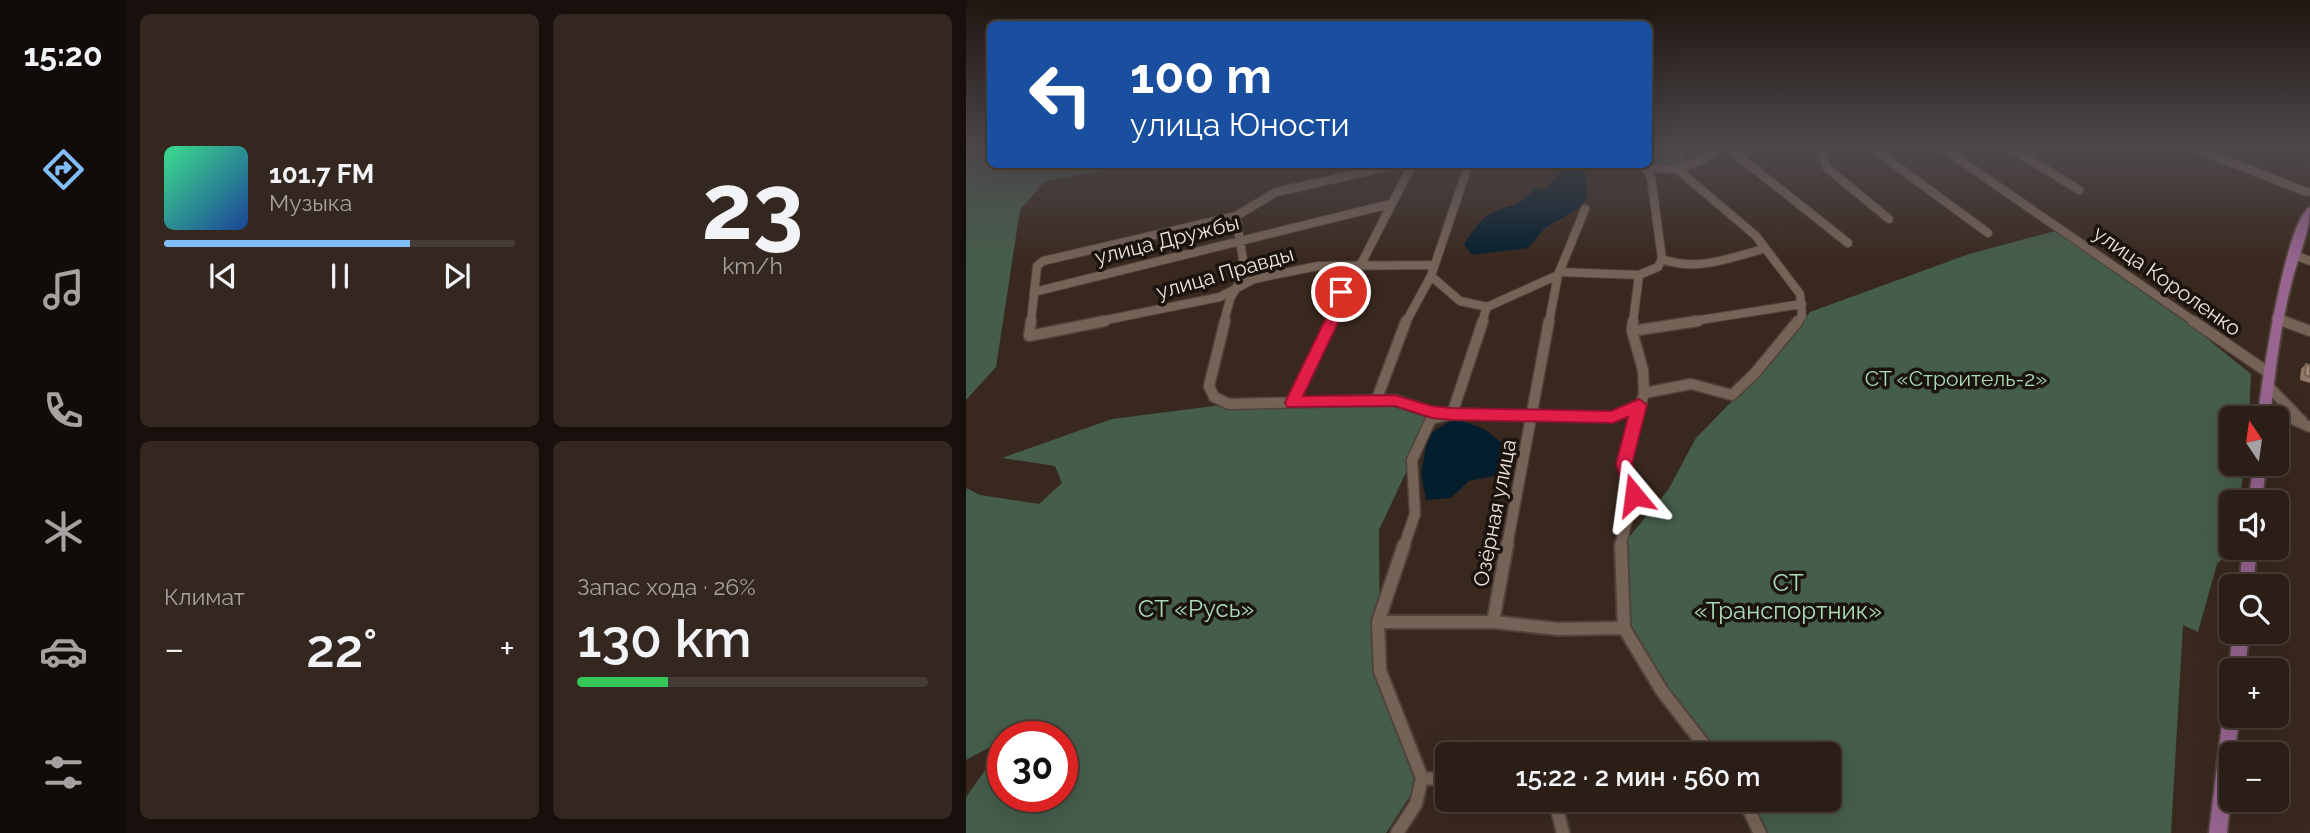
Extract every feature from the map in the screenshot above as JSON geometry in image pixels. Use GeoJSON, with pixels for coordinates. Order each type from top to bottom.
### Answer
{"type":"FeatureCollection","features":[{"type":"Feature","properties":{"kind":"main road"},"geometry":{"type":"LineString","coordinates":[[2265,406],[2276,318],[2292,254],[2310,210]]}},
{"type":"Feature","properties":{"kind":"main road"},"geometry":{"type":"LineString","coordinates":[[2218,833],[2230,728]]}},
{"type":"Feature","properties":{"kind":"street"},"geometry":{"type":"LineString","coordinates":[[1034,292],[1037,266],[1044,261],[1236,216],[1276,192],[1303,186]]}},
{"type":"Feature","properties":{"kind":"street"},"geometry":{"type":"LineString","coordinates":[[1292,402],[1340,304],[1344,279],[1351,270],[1361,264],[1400,186]]}},
{"type":"Feature","properties":{"kind":"street"},"geometry":{"type":"LineString","coordinates":[[1376,401],[1410,311],[1430,276],[1461,186]]}},
{"type":"Feature","properties":{"kind":"street"},"geometry":{"type":"LineString","coordinates":[[1430,276],[1460,300],[1487,307],[1559,274],[1639,275],[1658,267],[1662,260],[1651,186]]}},
{"type":"Feature","properties":{"kind":"street"},"geometry":{"type":"LineString","coordinates":[[1644,393],[1691,384],[1732,395],[1755,373],[1801,316],[1802,304],[1796,288],[1763,249],[1756,236],[1697,186]]}},
{"type":"Feature","properties":{"kind":"street"},"geometry":{"type":"LineString","coordinates":[[1776,186],[1848,243]]}},
{"type":"Feature","properties":{"kind":"street"},"geometry":{"type":"LineString","coordinates":[[1849,186],[1889,219]]}},
{"type":"Feature","properties":{"kind":"street"},"geometry":{"type":"LineString","coordinates":[[1924,186],[1988,233]]}},
{"type":"Feature","properties":{"kind":"street","name":"улица Короленко"},"geometry":{"type":"LineString","coordinates":[[1996,186],[2268,379],[2306,424]]}},
{"type":"Feature","properties":{"kind":"street"},"geometry":{"type":"LineString","coordinates":[[2072,186],[2079,190]]}},
{"type":"Feature","properties":{"kind":"street"},"geometry":{"type":"LineString","coordinates":[[2291,186],[2307,192]]}},
{"type":"Feature","properties":{"kind":"street","name":"улица Дружбы"},"geometry":{"type":"LineString","coordinates":[[1034,292],[1390,204]]}},
{"type":"Feature","properties":{"kind":"street","name":"Озёрная улица"},"geometry":{"type":"LineString","coordinates":[[1493,622],[1559,274],[1585,209]]}},
{"type":"Feature","properties":{"kind":"street"},"geometry":{"type":"LineString","coordinates":[[1236,216],[1245,272],[1230,299],[1209,386],[1214,397],[1229,404],[1408,402],[1432,412],[1452,414],[1613,417],[1639,405]]}},
{"type":"Feature","properties":{"kind":"street"},"geometry":{"type":"LineString","coordinates":[[1662,260],[1672,265],[1686,265],[1763,249]]}},
{"type":"Feature","properties":{"kind":"street"},"geometry":{"type":"LineString","coordinates":[[2292,254],[2310,261]]}},
{"type":"Feature","properties":{"kind":"street","name":"улица Правды"},"geometry":{"type":"LineString","coordinates":[[1034,292],[1029,336],[1220,297],[1254,279],[1318,266],[1433,265]]}},
{"type":"Feature","properties":{"kind":"street"},"geometry":{"type":"LineString","coordinates":[[1639,275],[1632,331],[1643,370],[1644,393],[1624,464],[1634,495],[1620,548],[1623,628],[1662,691],[1702,742]]}},
{"type":"Feature","properties":{"kind":"street"},"geometry":{"type":"LineString","coordinates":[[1632,331],[1802,304]]}},
{"type":"Feature","properties":{"kind":"street"},"geometry":{"type":"LineString","coordinates":[[1452,414],[1487,307]]}},
{"type":"Feature","properties":{"kind":"street"},"geometry":{"type":"LineString","coordinates":[[2276,318],[2310,331]]}},
{"type":"Feature","properties":{"kind":"street"},"geometry":{"type":"LineString","coordinates":[[1397,833],[1416,804],[1422,778],[1380,671],[1378,622],[1415,514],[1412,460],[1431,419],[1452,414]]}},
{"type":"Feature","properties":{"kind":"street"},"geometry":{"type":"LineString","coordinates":[[2289,420],[2306,424]]}},
{"type":"Feature","properties":{"kind":"street"},"geometry":{"type":"LineString","coordinates":[[1378,622],[1493,622],[1558,629],[1623,628]]}},
{"type":"Feature","properties":{"kind":"street"},"geometry":{"type":"LineString","coordinates":[[1422,778],[1435,779]]}},
{"type":"Feature","properties":{"kind":"street"},"geometry":{"type":"LineString","coordinates":[[1558,812],[1563,833]]}},
{"type":"Feature","properties":{"kind":"street"},"geometry":{"type":"LineString","coordinates":[[1750,812],[1760,833]]}},
{"type":"Feature","properties":{"kind":"green space"},"geometry":{"type":"Polygon","coordinates":[[[966,186],[1041,186],[1020,210],[996,367],[966,400],[966,186]]]}},
{"type":"Feature","properties":{"kind":"green space"},"geometry":{"type":"Polygon","coordinates":[[[2055,231],[2193,327],[2251,374],[2250,406],[2219,406],[2219,476],[2243,476],[2241,490],[2219,490],[2219,560],[2221,560],[2217,564],[2198,632],[2183,625],[2171,833],[1766,833],[1756,812],[1841,812],[1841,742],[1706,742],[1662,691],[1624,628],[1620,548],[1668,490],[1696,438],[1785,347],[1810,312],[1969,254],[2055,231]]]}},
{"type":"Feature","properties":{"kind":"green space","name":"СТ «Русь»"},"geometry":{"type":"Polygon","coordinates":[[[1376,401],[1431,419],[1379,530],[1380,671],[1422,778],[1386,833],[966,833],[966,797],[987,767],[987,812],[1078,812],[1078,721],[987,721],[987,749],[966,760],[966,488],[980,495],[1039,504],[1062,483],[1055,466],[1002,458],[1112,419],[1229,404],[1376,401]]]}},
{"type":"Feature","properties":{"kind":"water"},"geometry":{"type":"Polygon","coordinates":[[[1549,186],[1587,186],[1588,194],[1579,208],[1545,228],[1528,248],[1472,255],[1464,244],[1482,220],[1519,202],[1534,189],[1550,188],[1549,186]]]}},
{"type":"Feature","properties":{"kind":"water"},"geometry":{"type":"Polygon","coordinates":[[[1455,418],[1484,429],[1510,449],[1499,475],[1469,481],[1451,498],[1426,500],[1421,474],[1428,435],[1455,418]]]}},
{"type":"Feature","properties":{"kind":"building"},"geometry":{"type":"Polygon","coordinates":[[[2306,364],[2310,365],[2310,377],[2305,375],[2306,364]]]}},
{"type":"Feature","properties":{"kind":"route"},"geometry":{"type":"LineString","coordinates":[[1341,292],[1340,304],[1292,402],[1351,404],[1395,400],[1408,402],[1432,412],[1452,414],[1613,417],[1639,405],[1624,464],[1634,495]]}},
{"type":"Feature","properties":{"kind":"park label","name":"СТ «Строитель-2»"},"geometry":{"type":"Point","coordinates":[1956,379]}},
{"type":"Feature","properties":{"kind":"park label","name":"СТ «Транспортник»"},"geometry":{"type":"Point","coordinates":[1788,597]}}]}
